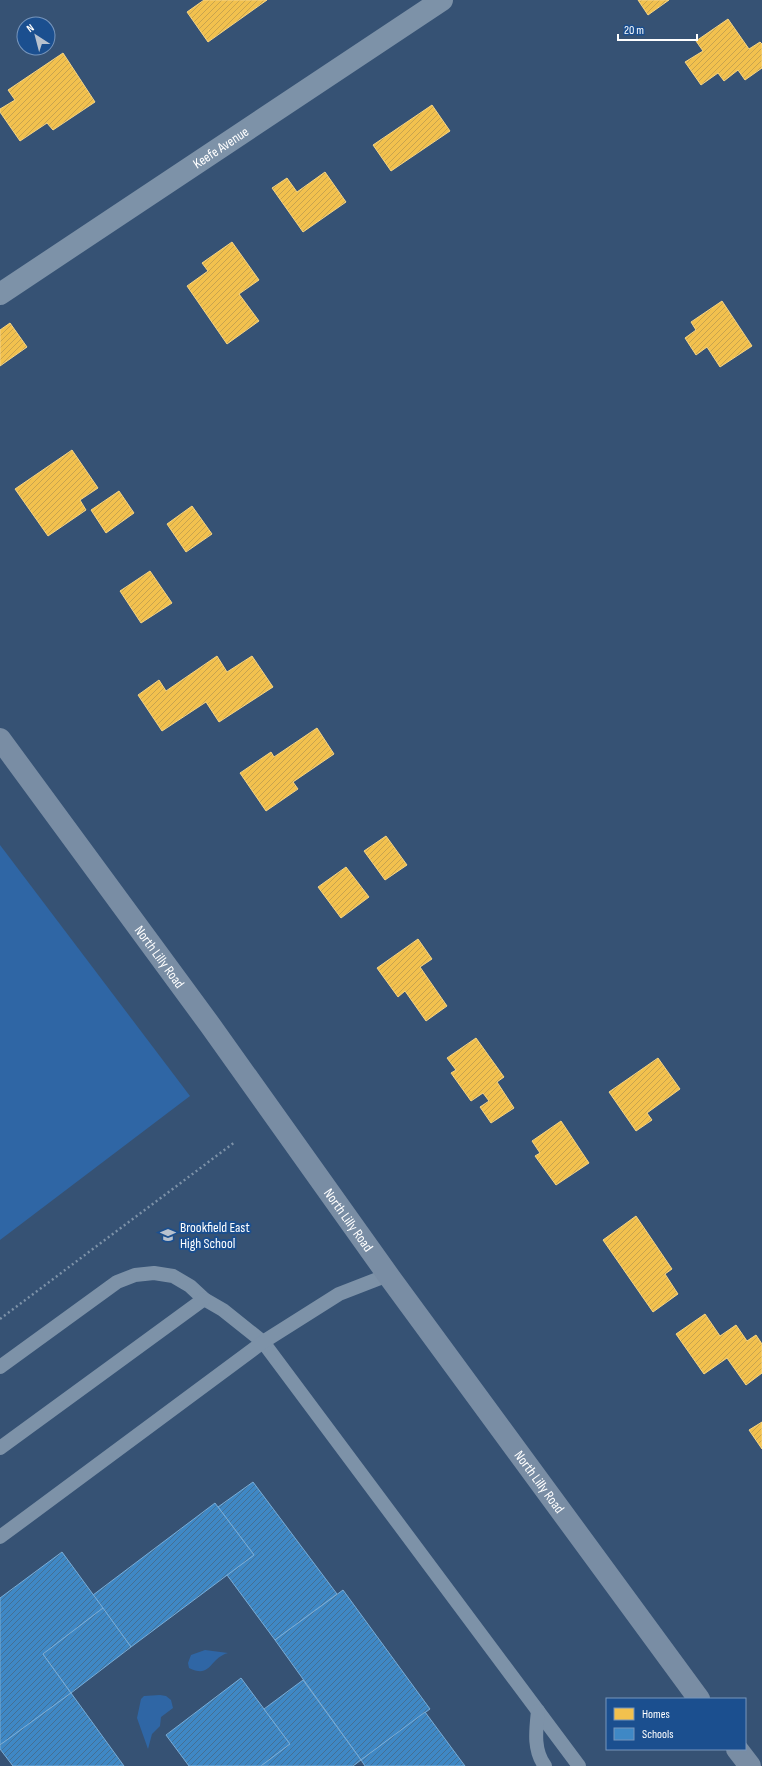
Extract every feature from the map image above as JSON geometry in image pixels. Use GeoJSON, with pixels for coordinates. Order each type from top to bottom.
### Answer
{"type":"FeatureCollection","features":[{"type":"Feature","properties":{"kind":"street","name":"Keefe Avenue"},"geometry":{"type":"LineString","coordinates":[[0,294],[442,0]]}},
{"type":"Feature","properties":{"kind":"street","name":"North Lilly Road"},"geometry":{"type":"LineString","coordinates":[[0,739],[210,1025],[388,1275],[698,1698]]}},
{"type":"Feature","properties":{"kind":"street"},"geometry":{"type":"LineString","coordinates":[[738,1750],[750,1766]]}},
{"type":"Feature","properties":{"kind":"lane"},"geometry":{"type":"LineString","coordinates":[[0,1367],[117,1282],[135,1275],[154,1273],[173,1276],[190,1286],[204,1299],[223,1310],[263,1342],[579,1766]]}},
{"type":"Feature","properties":{"kind":"lane"},"geometry":{"type":"LineString","coordinates":[[0,1537],[263,1342],[339,1294],[388,1275]]}},
{"type":"Feature","properties":{"kind":"lane"},"geometry":{"type":"LineString","coordinates":[[0,1448],[204,1299]]}},
{"type":"Feature","properties":{"kind":"lane"},"geometry":{"type":"LineString","coordinates":[[538,1711],[536,1742],[540,1760],[545,1766]]}},
{"type":"Feature","properties":{"kind":"path"},"geometry":{"type":"LineString","coordinates":[[0,1319],[235,1142]]}},
{"type":"Feature","properties":{"kind":"shaded area"},"geometry":{"type":"Polygon","coordinates":[[[0,845],[190,1096],[0,1240],[0,845]]]}},
{"type":"Feature","properties":{"kind":"shaded area"},"geometry":{"type":"Polygon","coordinates":[[[205,1650],[228,1653],[217,1659],[202,1671],[196,1671],[189,1668],[188,1663],[191,1655],[205,1650]]]}},
{"type":"Feature","properties":{"kind":"shaded area"},"geometry":{"type":"Polygon","coordinates":[[[144,1696],[166,1696],[171,1700],[173,1708],[161,1717],[160,1726],[152,1734],[148,1749],[137,1718],[141,1699],[144,1696]]]}},
{"type":"Feature","properties":{"kind":"building: Homes"},"geometry":{"type":"Polygon","coordinates":[[[204,0],[267,0],[208,42],[187,12],[204,0]]]}},
{"type":"Feature","properties":{"kind":"building: Homes"},"geometry":{"type":"Polygon","coordinates":[[[638,0],[669,0],[648,15],[638,0]]]}},
{"type":"Feature","properties":{"kind":"building: Homes"},"geometry":{"type":"Polygon","coordinates":[[[728,19],[749,49],[760,42],[762,44],[762,68],[745,80],[738,70],[724,81],[718,73],[701,85],[685,62],[703,51],[696,41],[728,19]]]}},
{"type":"Feature","properties":{"kind":"building: Homes"},"geometry":{"type":"Polygon","coordinates":[[[63,53],[95,102],[53,130],[47,123],[20,141],[0,112],[0,109],[15,100],[8,90],[63,53]]]}},
{"type":"Feature","properties":{"kind":"building: Homes"},"geometry":{"type":"Polygon","coordinates":[[[432,105],[450,131],[391,171],[373,145],[432,105]]]}},
{"type":"Feature","properties":{"kind":"building: Homes"},"geometry":{"type":"Polygon","coordinates":[[[325,172],[346,202],[303,232],[272,188],[287,178],[297,192],[325,172]]]}},
{"type":"Feature","properties":{"kind":"building: Homes"},"geometry":{"type":"Polygon","coordinates":[[[232,242],[259,280],[239,294],[259,321],[227,344],[187,286],[208,271],[202,263],[232,242]]]}},
{"type":"Feature","properties":{"kind":"building: Homes"},"geometry":{"type":"Polygon","coordinates":[[[722,301],[752,346],[720,367],[707,347],[696,355],[685,338],[696,330],[691,322],[722,301]]]}},
{"type":"Feature","properties":{"kind":"building: Homes"},"geometry":{"type":"Polygon","coordinates":[[[10,323],[27,347],[0,366],[0,330],[10,323]]]}},
{"type":"Feature","properties":{"kind":"building: Homes"},"geometry":{"type":"Polygon","coordinates":[[[72,450],[98,488],[80,500],[86,510],[48,536],[15,489],[72,450]]]}},
{"type":"Feature","properties":{"kind":"building: Homes"},"geometry":{"type":"Polygon","coordinates":[[[119,491],[134,513],[106,533],[91,510],[119,491]]]}},
{"type":"Feature","properties":{"kind":"building: Homes"},"geometry":{"type":"Polygon","coordinates":[[[192,506],[212,534],[186,552],[167,524],[192,506]]]}},
{"type":"Feature","properties":{"kind":"building: Homes"},"geometry":{"type":"Polygon","coordinates":[[[150,571],[172,603],[141,623],[120,591],[150,571]]]}},
{"type":"Feature","properties":{"kind":"building: Homes"},"geometry":{"type":"Polygon","coordinates":[[[217,656],[227,672],[252,656],[273,687],[219,722],[206,702],[162,731],[138,695],[159,680],[166,691],[217,656]]]}},
{"type":"Feature","properties":{"kind":"building: Homes"},"geometry":{"type":"Polygon","coordinates":[[[317,728],[334,754],[293,782],[298,789],[266,811],[240,773],[271,752],[274,757],[317,728]]]}},
{"type":"Feature","properties":{"kind":"building: Homes"},"geometry":{"type":"Polygon","coordinates":[[[386,836],[407,865],[385,880],[364,851],[386,836]]]}},
{"type":"Feature","properties":{"kind":"building: Homes"},"geometry":{"type":"Polygon","coordinates":[[[346,867],[369,897],[341,918],[318,887],[346,867]]]}},
{"type":"Feature","properties":{"kind":"building: Homes"},"geometry":{"type":"Polygon","coordinates":[[[418,939],[432,959],[420,967],[447,1006],[426,1021],[405,991],[398,997],[377,968],[418,939]]]}},
{"type":"Feature","properties":{"kind":"building: Homes"},"geometry":{"type":"Polygon","coordinates":[[[476,1038],[504,1077],[497,1082],[514,1108],[491,1123],[480,1107],[489,1101],[483,1093],[471,1101],[451,1073],[456,1070],[447,1058],[476,1038]]]}},
{"type":"Feature","properties":{"kind":"building: Homes"},"geometry":{"type":"Polygon","coordinates":[[[658,1058],[680,1089],[647,1113],[652,1120],[636,1131],[609,1092],[658,1058]]]}},
{"type":"Feature","properties":{"kind":"building: Homes"},"geometry":{"type":"Polygon","coordinates":[[[561,1121],[589,1163],[556,1185],[535,1156],[540,1153],[532,1141],[561,1121]]]}},
{"type":"Feature","properties":{"kind":"building: Homes"},"geometry":{"type":"Polygon","coordinates":[[[636,1216],[672,1269],[665,1274],[678,1294],[653,1312],[603,1240],[636,1216]]]}},
{"type":"Feature","properties":{"kind":"building: Homes"},"geometry":{"type":"Polygon","coordinates":[[[705,1314],[720,1336],[736,1325],[747,1341],[756,1335],[762,1344],[762,1373],[746,1385],[727,1358],[704,1374],[676,1334],[705,1314]]]}},
{"type":"Feature","properties":{"kind":"building: Homes"},"geometry":{"type":"Polygon","coordinates":[[[762,1422],[762,1449],[749,1430],[762,1422]]]}},
{"type":"Feature","properties":{"kind":"building: Schools"},"geometry":{"type":"Polygon","coordinates":[[[253,1482],[337,1594],[275,1640],[227,1575],[254,1555],[218,1507],[253,1482]]]}},
{"type":"Feature","properties":{"kind":"building: Schools"},"geometry":{"type":"Polygon","coordinates":[[[215,1503],[254,1555],[131,1647],[93,1595],[215,1503]]]}},
{"type":"Feature","properties":{"kind":"building: Schools"},"geometry":{"type":"Polygon","coordinates":[[[62,1552],[103,1608],[43,1654],[71,1693],[0,1745],[0,1598],[62,1552]]]}},
{"type":"Feature","properties":{"kind":"building: Schools"},"geometry":{"type":"Polygon","coordinates":[[[343,1590],[430,1709],[361,1760],[275,1640],[343,1590]]]}},
{"type":"Feature","properties":{"kind":"building: Schools"},"geometry":{"type":"Polygon","coordinates":[[[103,1608],[131,1647],[71,1693],[43,1654],[103,1608]]]}},
{"type":"Feature","properties":{"kind":"building: Schools"},"geometry":{"type":"Polygon","coordinates":[[[241,1678],[290,1744],[261,1766],[189,1766],[166,1735],[241,1678]]]}},
{"type":"Feature","properties":{"kind":"building: Schools"},"geometry":{"type":"Polygon","coordinates":[[[303,1680],[361,1760],[353,1766],[261,1766],[290,1744],[264,1709],[303,1680]]]}},
{"type":"Feature","properties":{"kind":"building: Schools"},"geometry":{"type":"Polygon","coordinates":[[[71,1693],[124,1766],[13,1766],[0,1749],[0,1745],[71,1693]]]}},
{"type":"Feature","properties":{"kind":"building: Schools"},"geometry":{"type":"Polygon","coordinates":[[[425,1712],[465,1766],[365,1766],[361,1760],[425,1712]]]}},
{"type":"Feature","properties":{"kind":"place","name":"Brookfield East High School"},"geometry":{"type":"Point","coordinates":[168,1235]}}]}
